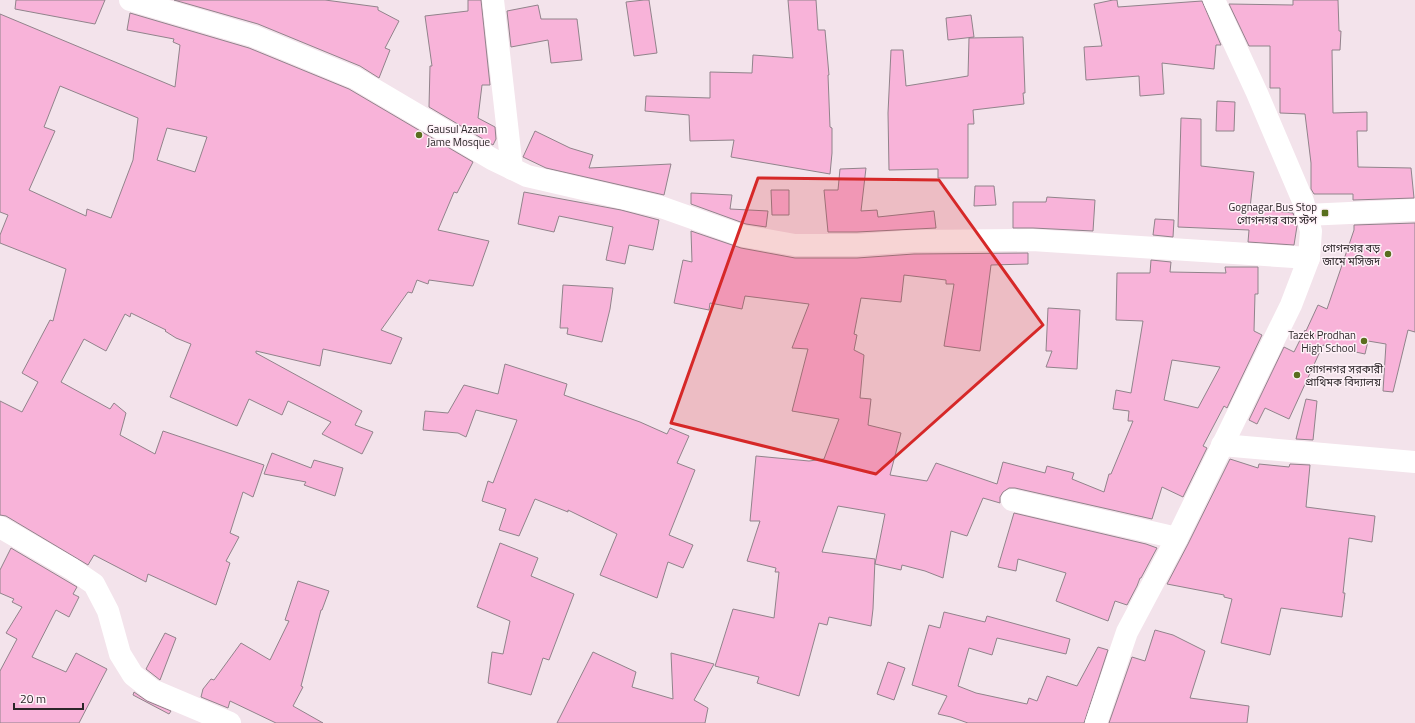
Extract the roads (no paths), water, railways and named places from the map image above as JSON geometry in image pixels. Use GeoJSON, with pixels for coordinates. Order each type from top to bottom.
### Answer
{"type":"FeatureCollection","features":[{"type":"Feature","properties":{"kind":"street"},"geometry":{"type":"LineString","coordinates":[[130,0],[253,36],[355,78],[492,159],[527,176],[662,208],[743,236],[795,245],[857,246],[914,241],[1032,240],[1309,258]]}},
{"type":"Feature","properties":{"kind":"street"},"geometry":{"type":"LineString","coordinates":[[493,0],[512,169]]}},
{"type":"Feature","properties":{"kind":"street"},"geometry":{"type":"LineString","coordinates":[[1096,723],[1126,632],[1177,538],[1291,305],[1309,258],[1311,232],[1303,201],[1260,100],[1214,0]]}},
{"type":"Feature","properties":{"kind":"street"},"geometry":{"type":"LineString","coordinates":[[1306,215],[1415,210]]}},
{"type":"Feature","properties":{"kind":"street"},"geometry":{"type":"LineString","coordinates":[[1222,445],[1415,462]]}},
{"type":"Feature","properties":{"kind":"street"},"geometry":{"type":"LineString","coordinates":[[1012,500],[1177,538]]}},
{"type":"Feature","properties":{"kind":"street"},"geometry":{"type":"LineString","coordinates":[[0,527],[72,569],[94,584],[108,611],[120,654],[133,675],[152,690],[230,723]]}},
{"type":"Feature","properties":{"kind":"place","name":"Gausul Azam Jame Mosque"},"geometry":{"type":"Point","coordinates":[419,135]}},
{"type":"Feature","properties":{"kind":"place","name":"Gognagar Bus Stop গোগনগর বাস স্টপ"},"geometry":{"type":"Point","coordinates":[1325,213]}},
{"type":"Feature","properties":{"kind":"place","name":"গোগনগর বড় জামে মসিজদ"},"geometry":{"type":"Point","coordinates":[1388,254]}},
{"type":"Feature","properties":{"kind":"place","name":"Tazek Prodhan High School"},"geometry":{"type":"Point","coordinates":[1364,341]}},
{"type":"Feature","properties":{"kind":"place","name":"গোগনগর সরকারী প্রাথিমক বিদ্যালয়"},"geometry":{"type":"Point","coordinates":[1297,375]}}]}
